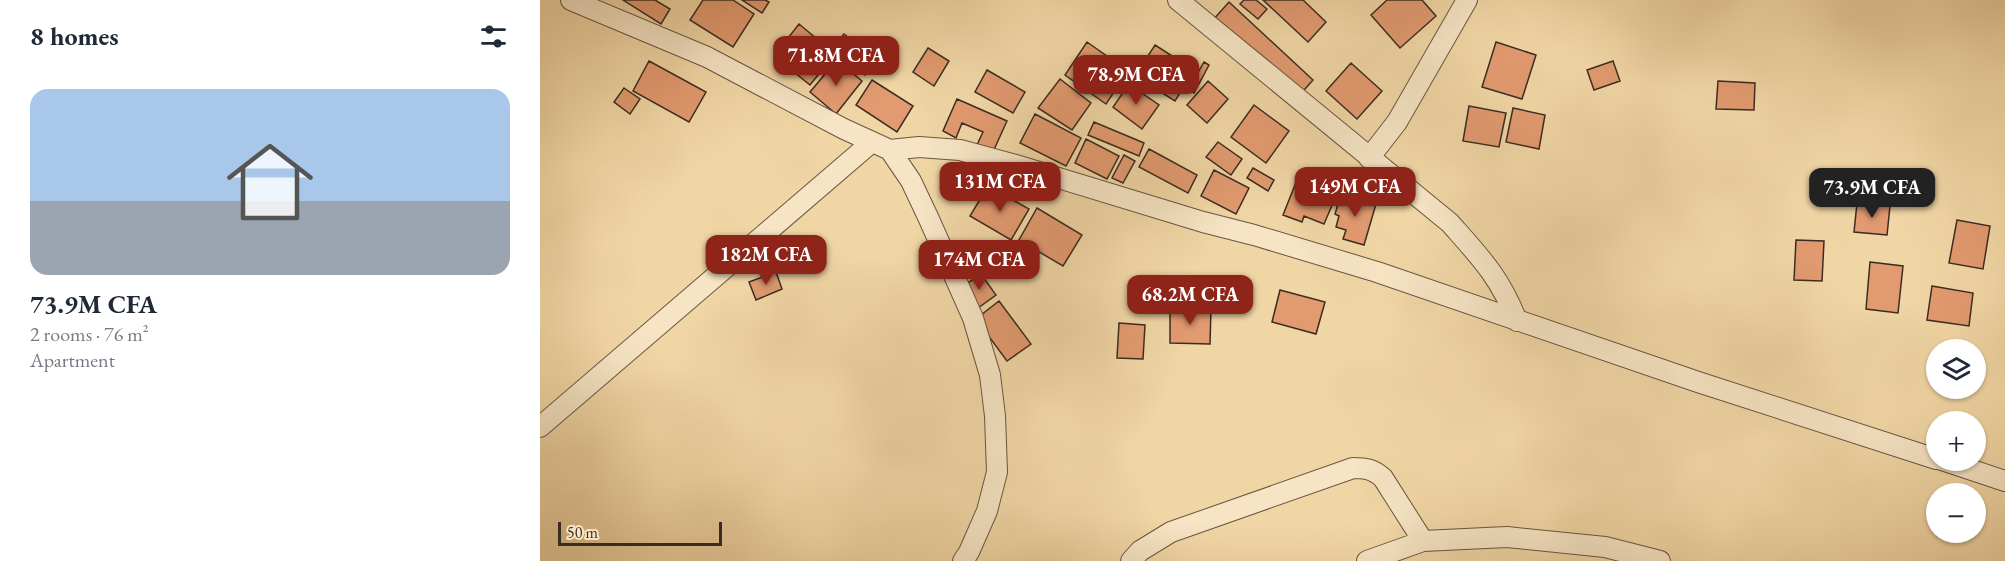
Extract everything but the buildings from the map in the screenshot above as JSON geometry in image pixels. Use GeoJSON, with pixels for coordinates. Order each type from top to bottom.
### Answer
{"type":"FeatureCollection","features":[{"type":"Feature","properties":{"kind":"street"},"geometry":{"type":"LineString","coordinates":[[571,0],[706,57],[881,146],[911,181],[973,318],[990,375],[997,472],[987,511],[963,561]]}},
{"type":"Feature","properties":{"kind":"street"},"geometry":{"type":"LineString","coordinates":[[1178,0],[1449,223],[1501,284],[1517,321]]}},
{"type":"Feature","properties":{"kind":"street"},"geometry":{"type":"LineString","coordinates":[[1369,158],[1397,122],[1467,0]]}},
{"type":"Feature","properties":{"kind":"street"},"geometry":{"type":"LineString","coordinates":[[540,427],[881,146],[960,150],[1377,272],[1698,382],[1926,456]]}},
{"type":"Feature","properties":{"kind":"street"},"geometry":{"type":"LineString","coordinates":[[1131,561],[1140,551],[1171,532],[1353,468],[1366,468],[1375,471],[1383,478],[1423,541]]}},
{"type":"Feature","properties":{"kind":"street"},"geometry":{"type":"LineString","coordinates":[[1975,471],[2005,481]]}},
{"type":"Feature","properties":{"kind":"street"},"geometry":{"type":"LineString","coordinates":[[1367,561],[1423,541],[1508,537],[1605,547],[1660,561]]}}]}
